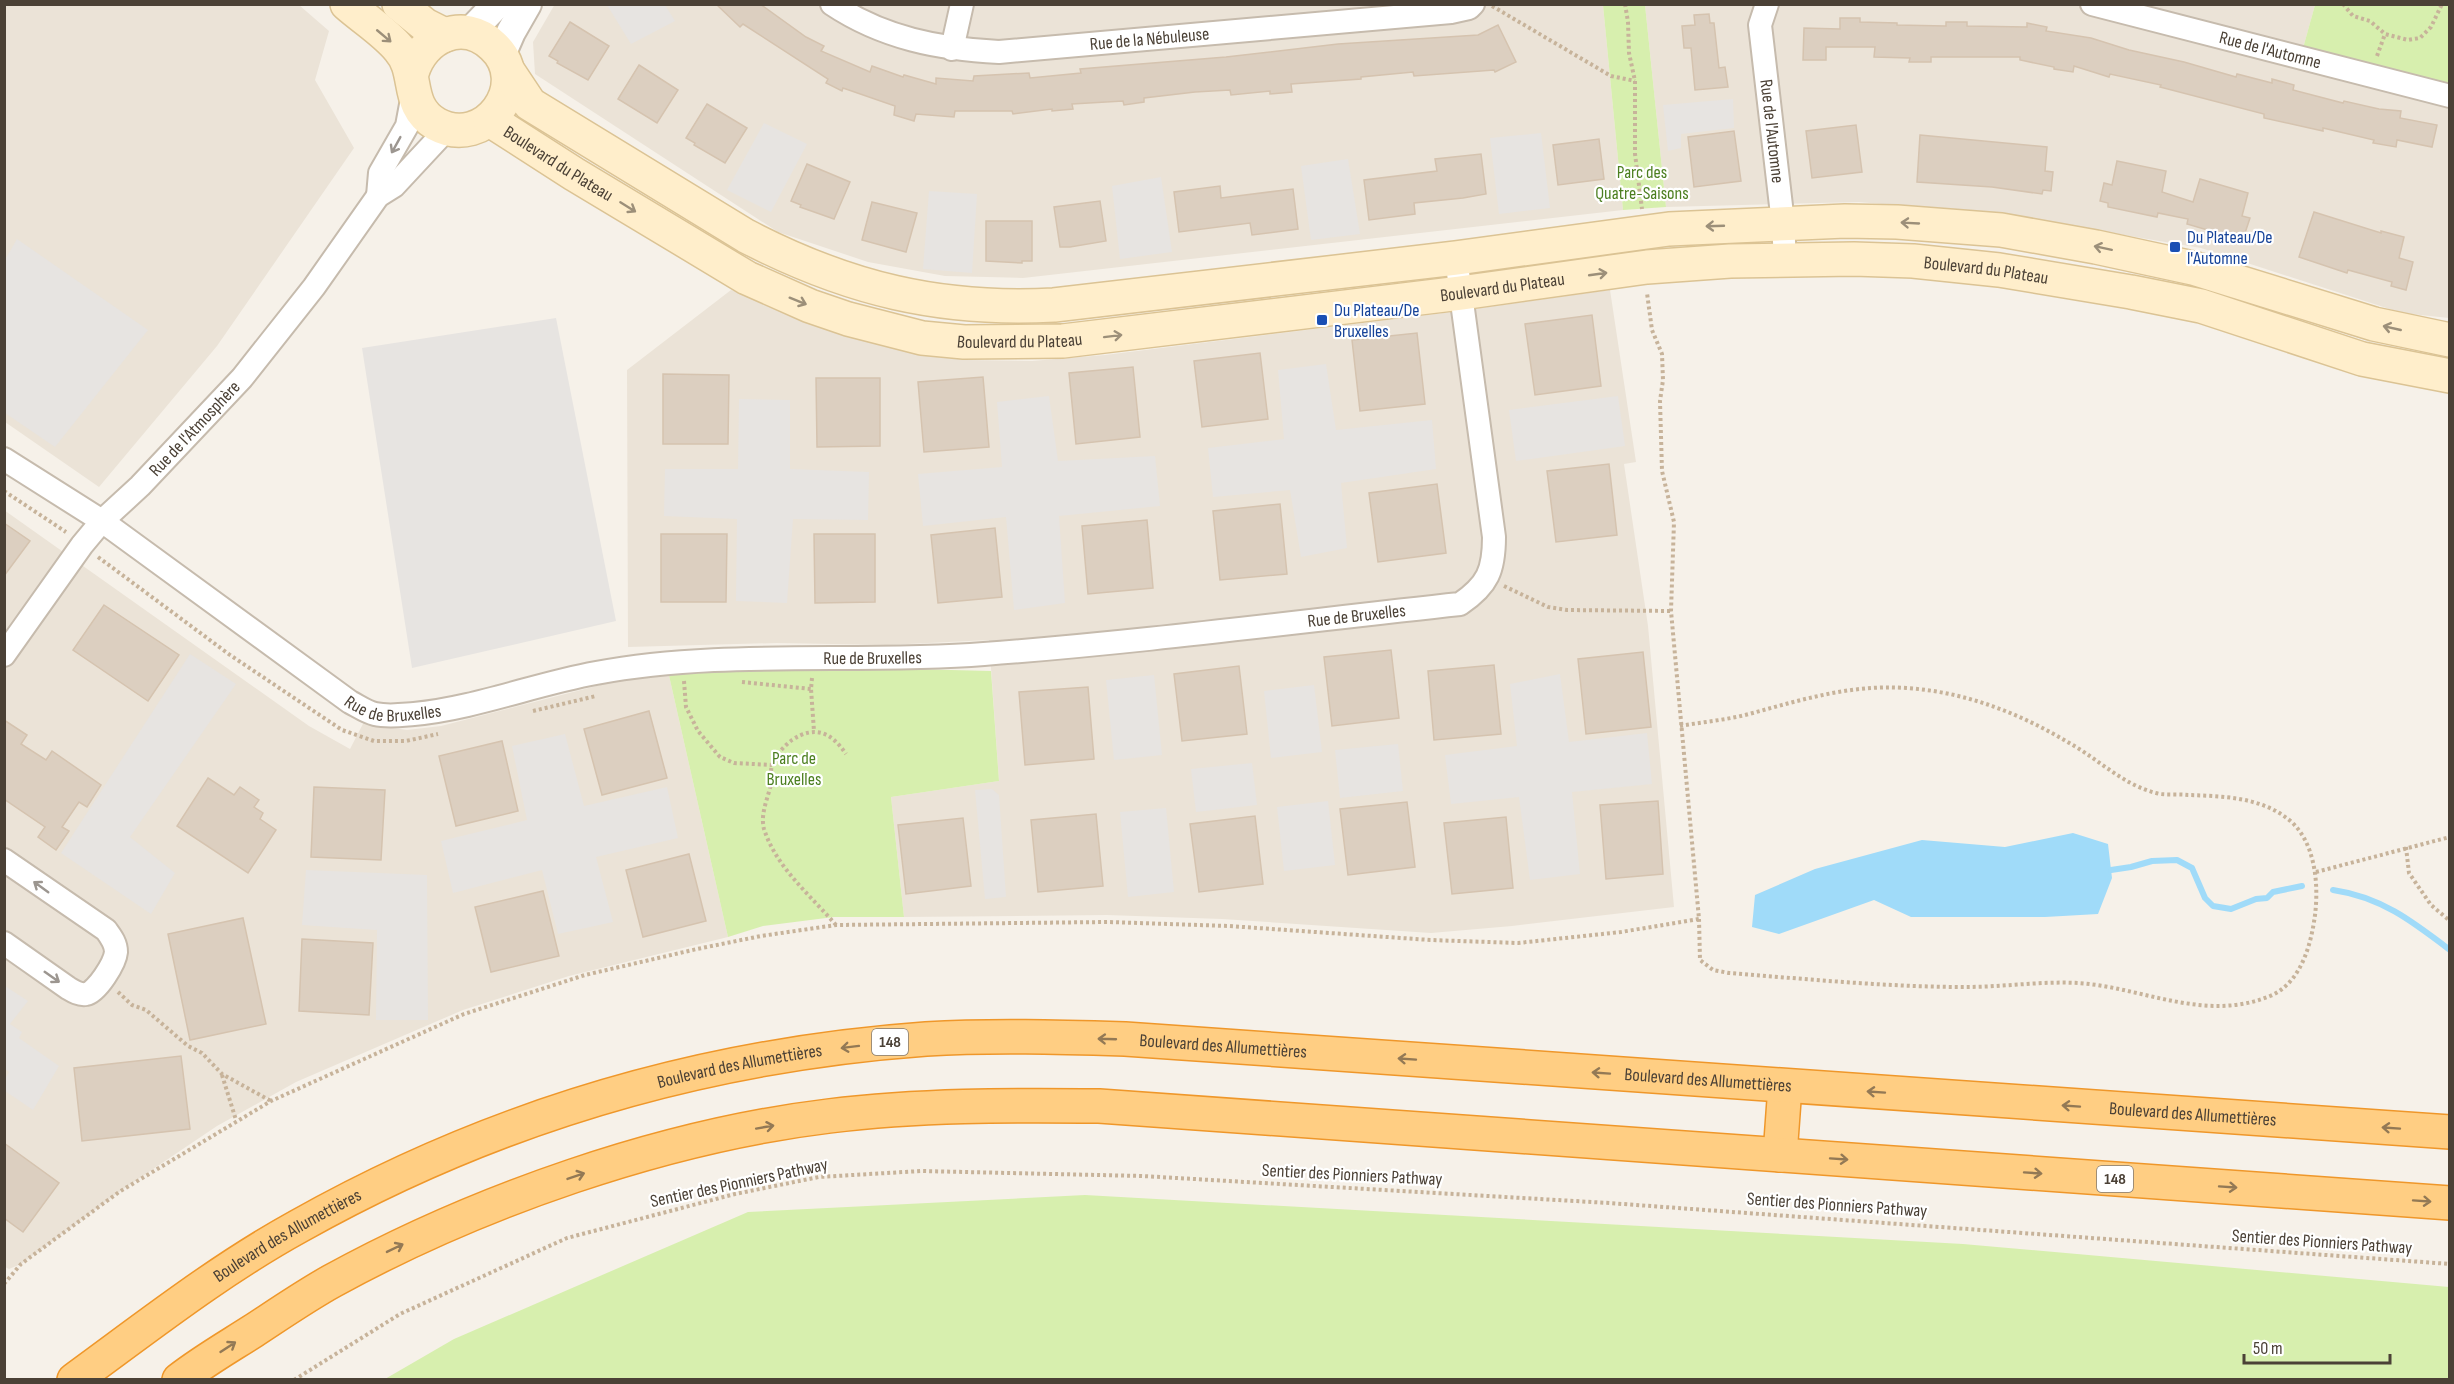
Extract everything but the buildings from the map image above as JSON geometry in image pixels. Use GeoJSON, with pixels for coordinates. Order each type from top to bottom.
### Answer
{"type":"FeatureCollection","features":[{"type":"Feature","properties":{"kind":"highway","name":"Boulevard des Allumettières"},"geometry":{"type":"LineString","coordinates":[[74,1380],[164,1312],[251,1254],[350,1198],[456,1148],[517,1124],[613,1094],[776,1058],[880,1043],[981,1037],[1125,1039],[2450,1132]]}},
{"type":"Feature","properties":{"kind":"highway"},"geometry":{"type":"LineString","coordinates":[[1780,1155],[1785,1086]]}},
{"type":"Feature","properties":{"kind":"highway","name":"148"},"geometry":{"type":"LineString","coordinates":[[179,1380],[330,1282],[427,1233],[468,1216],[536,1189],[643,1156],[723,1134],[826,1116],[944,1107],[1099,1106],[2450,1203]]}},
{"type":"Feature","properties":{"kind":"main road"},"geometry":{"type":"LineString","coordinates":[[347,4],[400,49],[418,106],[426,116],[436,124],[448,128],[470,129],[490,120],[504,103],[509,82],[505,63],[493,45],[425,25],[399,4]]}},
{"type":"Feature","properties":{"kind":"main road"},"geometry":{"type":"LineString","coordinates":[[412,84],[415,63],[427,45],[457,34]]}},
{"type":"Feature","properties":{"kind":"main road","name":"Boulevard du Plateau"},"geometry":{"type":"LineString","coordinates":[[505,63],[530,104],[740,233],[774,251],[837,277],[908,296],[978,306],[1054,305],[1456,258],[1668,229],[1845,221],[1949,224],[2043,237],[2140,256],[2231,278],[2374,324],[2450,340]]}},
{"type":"Feature","properties":{"kind":"main road","name":"Boulevard du Plateau"},"geometry":{"type":"LineString","coordinates":[[490,120],[623,204],[747,278],[789,298],[848,319],[922,338],[964,342],[1063,341],[1461,293],[1647,267],[1710,262],[1854,259],[1959,265],[2131,292],[2201,306],[2362,359],[2450,376]]}},
{"type":"Feature","properties":{"kind":"main road"},"geometry":{"type":"LineString","coordinates":[[2131,292],[2140,256]]}},
{"type":"Feature","properties":{"kind":"street"},"geometry":{"type":"LineString","coordinates":[[457,34],[497,4]]}},
{"type":"Feature","properties":{"kind":"street"},"geometry":{"type":"LineString","coordinates":[[505,63],[511,32],[527,4]]}},
{"type":"Feature","properties":{"kind":"street","name":"Rue de la Nébuleuse"},"geometry":{"type":"LineString","coordinates":[[832,4],[863,23],[928,45],[999,52],[1451,12],[1469,8],[1473,4]]}},
{"type":"Feature","properties":{"kind":"street"},"geometry":{"type":"LineString","coordinates":[[952,49],[962,4]]}},
{"type":"Feature","properties":{"kind":"street","name":"Rue de l'Automne"},"geometry":{"type":"LineString","coordinates":[[1767,4],[1760,25],[1783,223],[1785,260]]}},
{"type":"Feature","properties":{"kind":"street","name":"Rue de l'Automne"},"geometry":{"type":"LineString","coordinates":[[2092,4],[2450,96]]}},
{"type":"Feature","properties":{"kind":"street","name":"Rue de l'Atmosphère"},"geometry":{"type":"LineString","coordinates":[[378,196],[380,173],[407,126],[412,84]]}},
{"type":"Feature","properties":{"kind":"street","name":"Rue de l'Atmosphère"},"geometry":{"type":"LineString","coordinates":[[4,656],[82,545],[102,521],[140,486],[259,358],[315,287],[378,196],[394,186],[448,128]]}},
{"type":"Feature","properties":{"kind":"street"},"geometry":{"type":"LineString","coordinates":[[1456,258],[1494,537],[1494,560],[1488,578]]}},
{"type":"Feature","properties":{"kind":"street","name":"Rue de Bruxelles"},"geometry":{"type":"LineString","coordinates":[[4,459],[102,521],[350,702],[373,714],[388,716],[438,712],[593,673],[683,675],[762,657],[877,659],[983,654],[1123,642],[1461,604],[1476,593],[1488,578]]}},
{"type":"Feature","properties":{"kind":"street"},"geometry":{"type":"LineString","coordinates":[[4,860],[106,930],[114,941],[116,951],[114,961],[95,990],[87,994],[77,993],[68,988],[4,943]]}},
{"type":"Feature","properties":{"kind":"path"},"geometry":{"type":"LineString","coordinates":[[1488,4],[1611,76],[1635,81]]}},
{"type":"Feature","properties":{"kind":"path"},"geometry":{"type":"LineString","coordinates":[[1625,4],[1629,52],[1635,81],[1635,154],[1643,217]]}},
{"type":"Feature","properties":{"kind":"path"},"geometry":{"type":"LineString","coordinates":[[2343,4],[2353,16],[2370,21],[2385,34],[2408,40],[2420,38],[2431,27],[2442,4]]}},
{"type":"Feature","properties":{"kind":"path"},"geometry":{"type":"LineString","coordinates":[[1647,291],[1652,330],[1662,354],[1663,380],[1660,401],[1662,471],[1674,522],[1671,610],[1680,726],[1699,919],[1700,960],[1713,970],[1729,973],[1965,987],[2076,983],[2125,988],[2172,1003],[2207,1006],[2245,1003],[2273,995],[2297,974],[2311,943],[2316,909],[2316,872],[2307,840],[2290,820],[2266,805],[2224,796],[2161,794],[2125,782],[2078,748],[2032,722],[1976,699],[1910,688],[1868,687],[1806,698],[1745,716],[1680,726]]}},
{"type":"Feature","properties":{"kind":"path"},"geometry":{"type":"LineString","coordinates":[[4,491],[82,545],[230,655],[342,730],[374,741],[406,741],[439,733]]}},
{"type":"Feature","properties":{"kind":"path"},"geometry":{"type":"LineString","coordinates":[[1488,578],[1548,607],[1671,610]]}},
{"type":"Feature","properties":{"kind":"path"},"geometry":{"type":"LineString","coordinates":[[813,674],[811,688],[814,731]]}},
{"type":"Feature","properties":{"kind":"path"},"geometry":{"type":"LineString","coordinates":[[683,675],[686,707],[698,731],[720,757],[734,763],[772,765]]}},
{"type":"Feature","properties":{"kind":"path"},"geometry":{"type":"LineString","coordinates":[[736,681],[811,688]]}},
{"type":"Feature","properties":{"kind":"path"},"geometry":{"type":"LineString","coordinates":[[527,713],[603,694]]}},
{"type":"Feature","properties":{"kind":"path"},"geometry":{"type":"LineString","coordinates":[[836,925],[776,857],[764,826],[765,799],[771,783],[772,765],[784,746],[803,733],[814,731],[830,736],[846,754]]}},
{"type":"Feature","properties":{"kind":"path"},"geometry":{"type":"LineString","coordinates":[[2316,872],[2450,837]]}},
{"type":"Feature","properties":{"kind":"path"},"geometry":{"type":"LineString","coordinates":[[2406,847],[2409,873],[2431,905],[2450,921]]}},
{"type":"Feature","properties":{"kind":"path"},"geometry":{"type":"LineString","coordinates":[[4,1284],[21,1264],[119,1192],[236,1120],[272,1101],[464,1014],[585,975],[761,936],[836,925],[1108,922],[1229,926],[1430,940],[1518,943],[1621,932],[1699,919]]}},
{"type":"Feature","properties":{"kind":"path"},"geometry":{"type":"LineString","coordinates":[[113,988],[132,1005],[146,1010],[188,1046],[202,1053],[222,1074],[272,1101]]}},
{"type":"Feature","properties":{"kind":"path"},"geometry":{"type":"LineString","coordinates":[[222,1074],[236,1120]]}},
{"type":"Feature","properties":{"kind":"path","name":"Sentier des Pionniers Pathway"},"geometry":{"type":"LineString","coordinates":[[294,1380],[400,1314],[567,1238],[735,1194],[819,1177],[910,1172],[1142,1176],[1609,1203],[2450,1264]]}},
{"type":"Feature","properties":{"kind":"shaded area"},"geometry":{"type":"Polygon","coordinates":[[[555,4],[1603,5],[1623,210],[1023,278],[945,276],[868,262],[778,232],[535,74],[533,42],[555,4]]]}},
{"type":"Feature","properties":{"kind":"shaded area"},"geometry":{"type":"Polygon","coordinates":[[[5,5],[299,5],[329,31],[315,80],[354,148],[217,346],[99,487],[5,422],[5,5]]]}},
{"type":"Feature","properties":{"kind":"shaded area"},"geometry":{"type":"Polygon","coordinates":[[[607,5],[665,5],[675,21],[631,44],[607,5]]]}},
{"type":"Feature","properties":{"kind":"shaded area"},"geometry":{"type":"Polygon","coordinates":[[[1645,5],[2315,5],[2300,59],[2449,96],[2449,318],[2402,313],[2201,248],[2006,215],[1859,202],[1666,207],[1645,5]]]}},
{"type":"Feature","properties":{"kind":"shaded area"},"geometry":{"type":"Polygon","coordinates":[[[1733,99],[1734,128],[1681,134],[1681,148],[1668,151],[1663,105],[1733,99]]]}},
{"type":"Feature","properties":{"kind":"shaded area"},"geometry":{"type":"Polygon","coordinates":[[[764,123],[807,144],[771,212],[727,190],[764,123]]]}},
{"type":"Feature","properties":{"kind":"shaded area"},"geometry":{"type":"Polygon","coordinates":[[[1541,133],[1550,208],[1499,214],[1490,138],[1541,133]]]}},
{"type":"Feature","properties":{"kind":"shaded area"},"geometry":{"type":"Polygon","coordinates":[[[1348,159],[1360,234],[1311,240],[1301,166],[1348,159]]]}},
{"type":"Feature","properties":{"kind":"shaded area"},"geometry":{"type":"Polygon","coordinates":[[[1161,177],[1172,252],[1120,259],[1112,186],[1161,177]]]}},
{"type":"Feature","properties":{"kind":"shaded area"},"geometry":{"type":"Polygon","coordinates":[[[929,191],[977,194],[972,273],[923,269],[929,191]]]}},
{"type":"Feature","properties":{"kind":"shaded area"},"geometry":{"type":"Polygon","coordinates":[[[17,239],[148,330],[55,447],[5,413],[5,260],[17,239]]]}},
{"type":"Feature","properties":{"kind":"shaded area"},"geometry":{"type":"Polygon","coordinates":[[[731,290],[760,299],[821,326],[895,349],[928,356],[968,360],[1032,361],[1105,355],[1610,290],[1636,462],[1624,464],[1648,626],[1674,907],[1431,933],[1222,919],[1107,915],[904,917],[891,797],[999,781],[989,640],[887,645],[777,643],[628,647],[627,370],[731,290]]]}},
{"type":"Feature","properties":{"kind":"shaded area"},"geometry":{"type":"Polygon","coordinates":[[[556,318],[616,621],[412,668],[362,348],[556,318]]]}},
{"type":"Feature","properties":{"kind":"shaded area"},"geometry":{"type":"Polygon","coordinates":[[[1326,364],[1336,430],[1432,420],[1436,469],[1341,483],[1347,548],[1301,557],[1290,490],[1213,497],[1208,448],[1284,439],[1278,370],[1326,364]]]}},
{"type":"Feature","properties":{"kind":"shaded area"},"geometry":{"type":"Polygon","coordinates":[[[1049,396],[1058,461],[1155,456],[1160,506],[1059,516],[1065,603],[1014,610],[1006,517],[923,526],[918,474],[1002,467],[997,402],[1049,396]]]}},
{"type":"Feature","properties":{"kind":"shaded area"},"geometry":{"type":"Polygon","coordinates":[[[1618,396],[1625,446],[1516,461],[1509,410],[1618,396]]]}},
{"type":"Feature","properties":{"kind":"shaded area"},"geometry":{"type":"Polygon","coordinates":[[[739,399],[790,400],[790,469],[869,472],[868,520],[793,519],[787,603],[736,601],[737,519],[664,516],[665,469],[738,469],[739,399]]]}},
{"type":"Feature","properties":{"kind":"shaded area"},"geometry":{"type":"Polygon","coordinates":[[[4,510],[309,726],[350,749],[367,716],[393,728],[407,730],[441,726],[643,674],[668,671],[728,937],[569,976],[463,1010],[296,1082],[217,1126],[119,1192],[21,1264],[9,1269],[5,1267],[4,510]]]}},
{"type":"Feature","properties":{"kind":"shaded area"},"geometry":{"type":"Polygon","coordinates":[[[190,654],[236,684],[130,837],[175,873],[151,914],[61,853],[190,654]]]}},
{"type":"Feature","properties":{"kind":"shaded area"},"geometry":{"type":"Polygon","coordinates":[[[1560,674],[1569,742],[1647,733],[1652,784],[1572,792],[1580,874],[1530,880],[1519,797],[1451,804],[1445,755],[1517,746],[1510,684],[1560,674]]]}},
{"type":"Feature","properties":{"kind":"shaded area"},"geometry":{"type":"Polygon","coordinates":[[[1154,675],[1162,755],[1114,760],[1106,680],[1154,675]]]}},
{"type":"Feature","properties":{"kind":"shaded area"},"geometry":{"type":"Polygon","coordinates":[[[1314,685],[1322,752],[1271,758],[1264,691],[1314,685]]]}},
{"type":"Feature","properties":{"kind":"shaded area"},"geometry":{"type":"Polygon","coordinates":[[[565,734],[584,806],[667,787],[678,838],[596,857],[613,922],[558,934],[542,870],[453,893],[441,841],[527,820],[512,746],[565,734]]]}},
{"type":"Feature","properties":{"kind":"shaded area"},"geometry":{"type":"Polygon","coordinates":[[[1398,744],[1403,791],[1340,798],[1335,750],[1398,744]]]}},
{"type":"Feature","properties":{"kind":"shaded area"},"geometry":{"type":"Polygon","coordinates":[[[1252,763],[1257,805],[1196,812],[1191,769],[1252,763]]]}},
{"type":"Feature","properties":{"kind":"shaded area"},"geometry":{"type":"Polygon","coordinates":[[[992,789],[999,795],[1006,897],[985,899],[975,790],[992,789]]]}},
{"type":"Feature","properties":{"kind":"shaded area"},"geometry":{"type":"Polygon","coordinates":[[[1328,801],[1335,865],[1284,871],[1277,807],[1328,801]]]}},
{"type":"Feature","properties":{"kind":"shaded area"},"geometry":{"type":"Polygon","coordinates":[[[1166,808],[1174,892],[1128,897],[1120,812],[1166,808]]]}},
{"type":"Feature","properties":{"kind":"shaded area"},"geometry":{"type":"Polygon","coordinates":[[[306,870],[427,875],[428,1020],[376,1020],[377,930],[302,925],[306,870]]]}},
{"type":"Feature","properties":{"kind":"shaded area"},"geometry":{"type":"Polygon","coordinates":[[[5,986],[28,1001],[10,1024],[22,1032],[19,1038],[59,1066],[33,1110],[5,1091],[5,1079],[9,1072],[5,1069],[5,986]]]}},
{"type":"Feature","properties":{"kind":"green space","name":"Parc des Quatre-Saisons"},"geometry":{"type":"Polygon","coordinates":[[[1603,5],[1645,5],[1666,207],[1623,210],[1603,5]]]}},
{"type":"Feature","properties":{"kind":"green space"},"geometry":{"type":"Polygon","coordinates":[[[2315,5],[2449,5],[2449,96],[2300,59],[2315,5]]]}},
{"type":"Feature","properties":{"kind":"green space","name":"Parc de Bruxelles"},"geometry":{"type":"Polygon","coordinates":[[[871,668],[991,671],[999,781],[891,797],[904,917],[834,917],[763,926],[728,937],[668,671],[871,668]]]}},
{"type":"Feature","properties":{"kind":"green space"},"geometry":{"type":"Polygon","coordinates":[[[1085,1195],[1963,1244],[2449,1287],[2449,1379],[385,1379],[454,1339],[748,1212],[1085,1195]]]}},
{"type":"Feature","properties":{"kind":"water"},"geometry":{"type":"Polygon","coordinates":[[[2073,833],[2108,844],[2112,878],[2098,914],[2045,917],[1911,917],[1874,900],[1779,934],[1752,927],[1755,895],[1815,869],[1922,840],[2005,847],[2073,833]]]}},
{"type":"Feature","properties":{"kind":"waterway"},"geometry":{"type":"LineString","coordinates":[[2111,870],[2152,861],[2177,860],[2192,868],[2205,898],[2213,906],[2231,909],[2256,899],[2267,898],[2273,892],[2302,886]]}},
{"type":"Feature","properties":{"kind":"waterway"},"geometry":{"type":"LineString","coordinates":[[2333,890],[2350,893],[2381,904],[2409,920],[2450,950]]}},
{"type":"Feature","properties":{"kind":"place","name":"Du Plateau/De l'Automne"},"geometry":{"type":"Point","coordinates":[2175,247]}},
{"type":"Feature","properties":{"kind":"place","name":"Du Plateau/De Bruxelles"},"geometry":{"type":"Point","coordinates":[1322,320]}}]}
